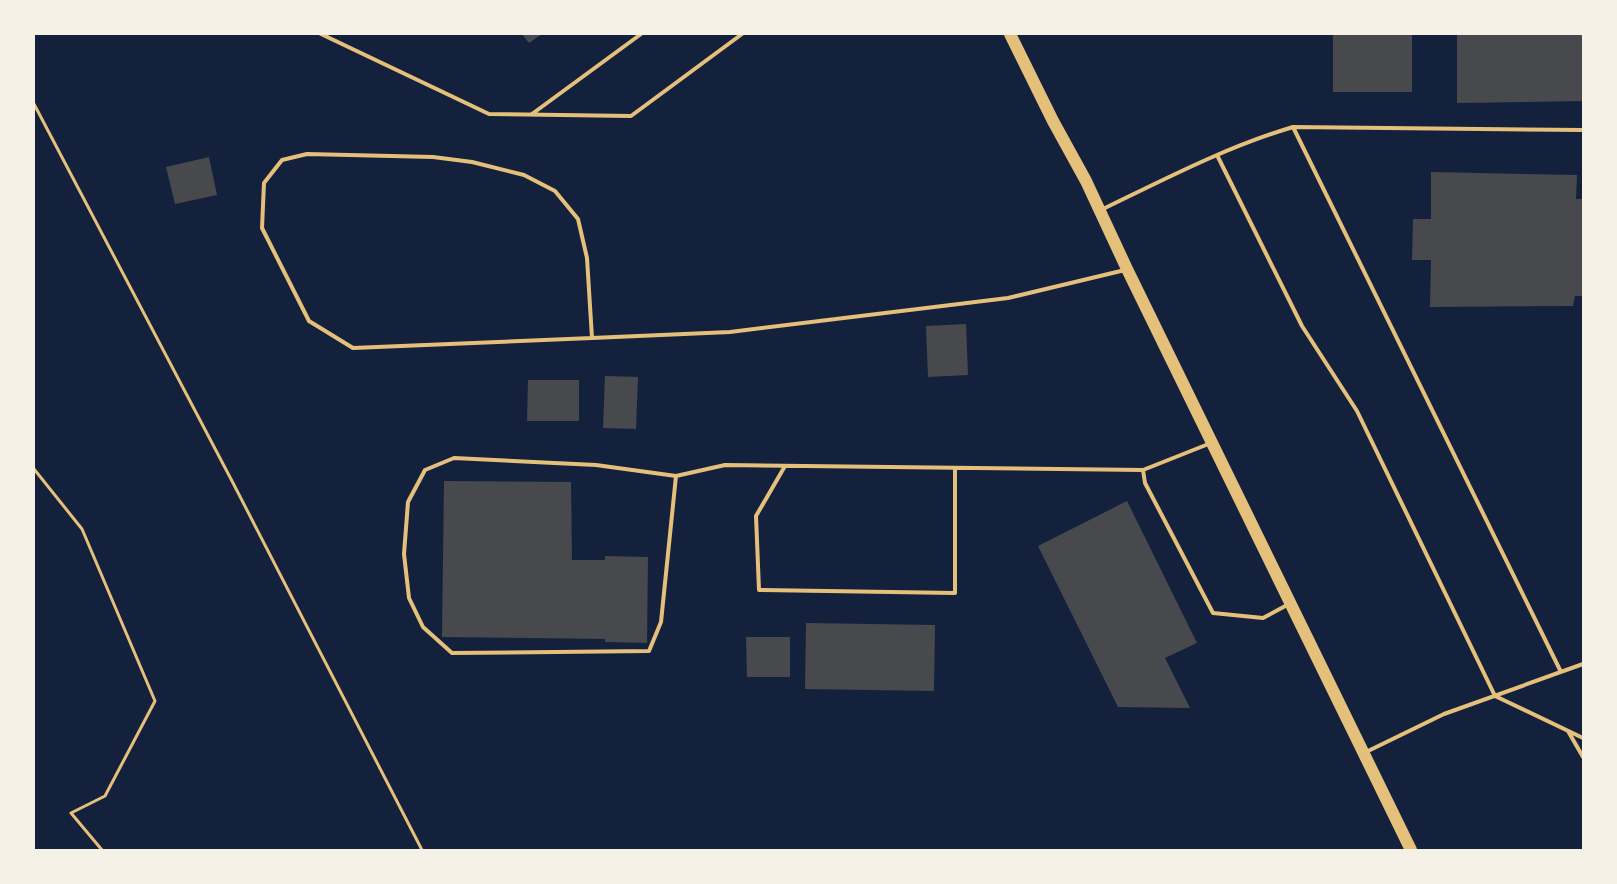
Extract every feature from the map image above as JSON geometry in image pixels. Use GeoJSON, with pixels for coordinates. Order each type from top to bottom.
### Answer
{"type":"FeatureCollection","features":[{"type":"Feature","properties":{"kind":"main road"},"geometry":{"type":"LineString","coordinates":[[1010,34],[1100,210],[1127,270],[1411,850]]}},
{"type":"Feature","properties":{"kind":"lane"},"geometry":{"type":"LineString","coordinates":[[322,34],[489,114],[631,116],[742,34]]}},
{"type":"Feature","properties":{"kind":"lane"},"geometry":{"type":"LineString","coordinates":[[532,114],[641,34]]}},
{"type":"Feature","properties":{"kind":"lane"},"geometry":{"type":"LineString","coordinates":[[1100,210],[1255,138],[1293,127],[1583,130]]}},
{"type":"Feature","properties":{"kind":"lane"},"geometry":{"type":"LineString","coordinates":[[1293,127],[1561,672]]}},
{"type":"Feature","properties":{"kind":"lane"},"geometry":{"type":"LineString","coordinates":[[592,338],[587,258],[578,219],[555,191],[524,175],[472,162],[433,157],[307,154],[282,160],[264,183],[262,228],[309,321],[353,348],[592,338],[730,332],[1008,298],[1127,270]]}},
{"type":"Feature","properties":{"kind":"lane"},"geometry":{"type":"LineString","coordinates":[[1217,155],[1302,326],[1356,411],[1495,696],[1583,738]]}},
{"type":"Feature","properties":{"kind":"lane"},"geometry":{"type":"LineString","coordinates":[[676,476],[661,622],[649,651],[452,653],[423,627],[409,598],[404,554],[408,502],[425,470],[454,458],[596,464],[676,476],[725,466],[1143,470],[1212,443]]}},
{"type":"Feature","properties":{"kind":"lane"},"geometry":{"type":"LineString","coordinates":[[785,466],[756,516],[759,590],[955,593],[955,469]]}},
{"type":"Feature","properties":{"kind":"lane"},"geometry":{"type":"LineString","coordinates":[[1143,470],[1144,483],[1212,613],[1263,618],[1290,604]]}},
{"type":"Feature","properties":{"kind":"lane"},"geometry":{"type":"LineString","coordinates":[[1364,753],[1444,714],[1583,664]]}},
{"type":"Feature","properties":{"kind":"lane"},"geometry":{"type":"LineString","coordinates":[[1568,731],[1583,757]]}},
{"type":"Feature","properties":{"kind":"path"},"geometry":{"type":"LineString","coordinates":[[34,104],[236,489],[422,850]]}},
{"type":"Feature","properties":{"kind":"path"},"geometry":{"type":"LineString","coordinates":[[34,469],[82,529],[155,701],[105,796],[71,813],[102,850]]}},
{"type":"Feature","properties":{"kind":"building"},"geometry":{"type":"Polygon","coordinates":[[[522,34],[542,34],[529,43],[522,34]]]}},
{"type":"Feature","properties":{"kind":"building"},"geometry":{"type":"Polygon","coordinates":[[[1333,34],[1412,34],[1412,92],[1333,92],[1333,34]]]}},
{"type":"Feature","properties":{"kind":"building"},"geometry":{"type":"Polygon","coordinates":[[[1457,34],[1583,34],[1583,101],[1457,103],[1457,34]]]}},
{"type":"Feature","properties":{"kind":"building"},"geometry":{"type":"Polygon","coordinates":[[[209,157],[217,195],[175,204],[166,167],[209,157]]]}},
{"type":"Feature","properties":{"kind":"building"},"geometry":{"type":"Polygon","coordinates":[[[1431,172],[1577,175],[1576,199],[1583,199],[1583,296],[1575,296],[1573,306],[1430,307],[1431,260],[1412,260],[1413,219],[1431,219],[1431,172]]]}},
{"type":"Feature","properties":{"kind":"building"},"geometry":{"type":"Polygon","coordinates":[[[966,324],[968,375],[928,377],[926,326],[966,324]]]}},
{"type":"Feature","properties":{"kind":"building"},"geometry":{"type":"Polygon","coordinates":[[[605,376],[638,377],[636,429],[603,428],[605,376]]]}},
{"type":"Feature","properties":{"kind":"building"},"geometry":{"type":"Polygon","coordinates":[[[528,380],[579,380],[579,421],[527,421],[528,380]]]}},
{"type":"Feature","properties":{"kind":"building"},"geometry":{"type":"Polygon","coordinates":[[[444,481],[571,482],[572,560],[605,560],[605,556],[648,557],[647,643],[605,642],[605,639],[442,637],[444,481]]]}},
{"type":"Feature","properties":{"kind":"building"},"geometry":{"type":"Polygon","coordinates":[[[1127,501],[1197,643],[1165,658],[1190,708],[1118,707],[1038,546],[1127,501]]]}},
{"type":"Feature","properties":{"kind":"building"},"geometry":{"type":"Polygon","coordinates":[[[806,623],[935,625],[934,691],[805,689],[806,623]]]}},
{"type":"Feature","properties":{"kind":"building"},"geometry":{"type":"Polygon","coordinates":[[[746,637],[790,637],[790,677],[747,677],[746,637]]]}}]}
